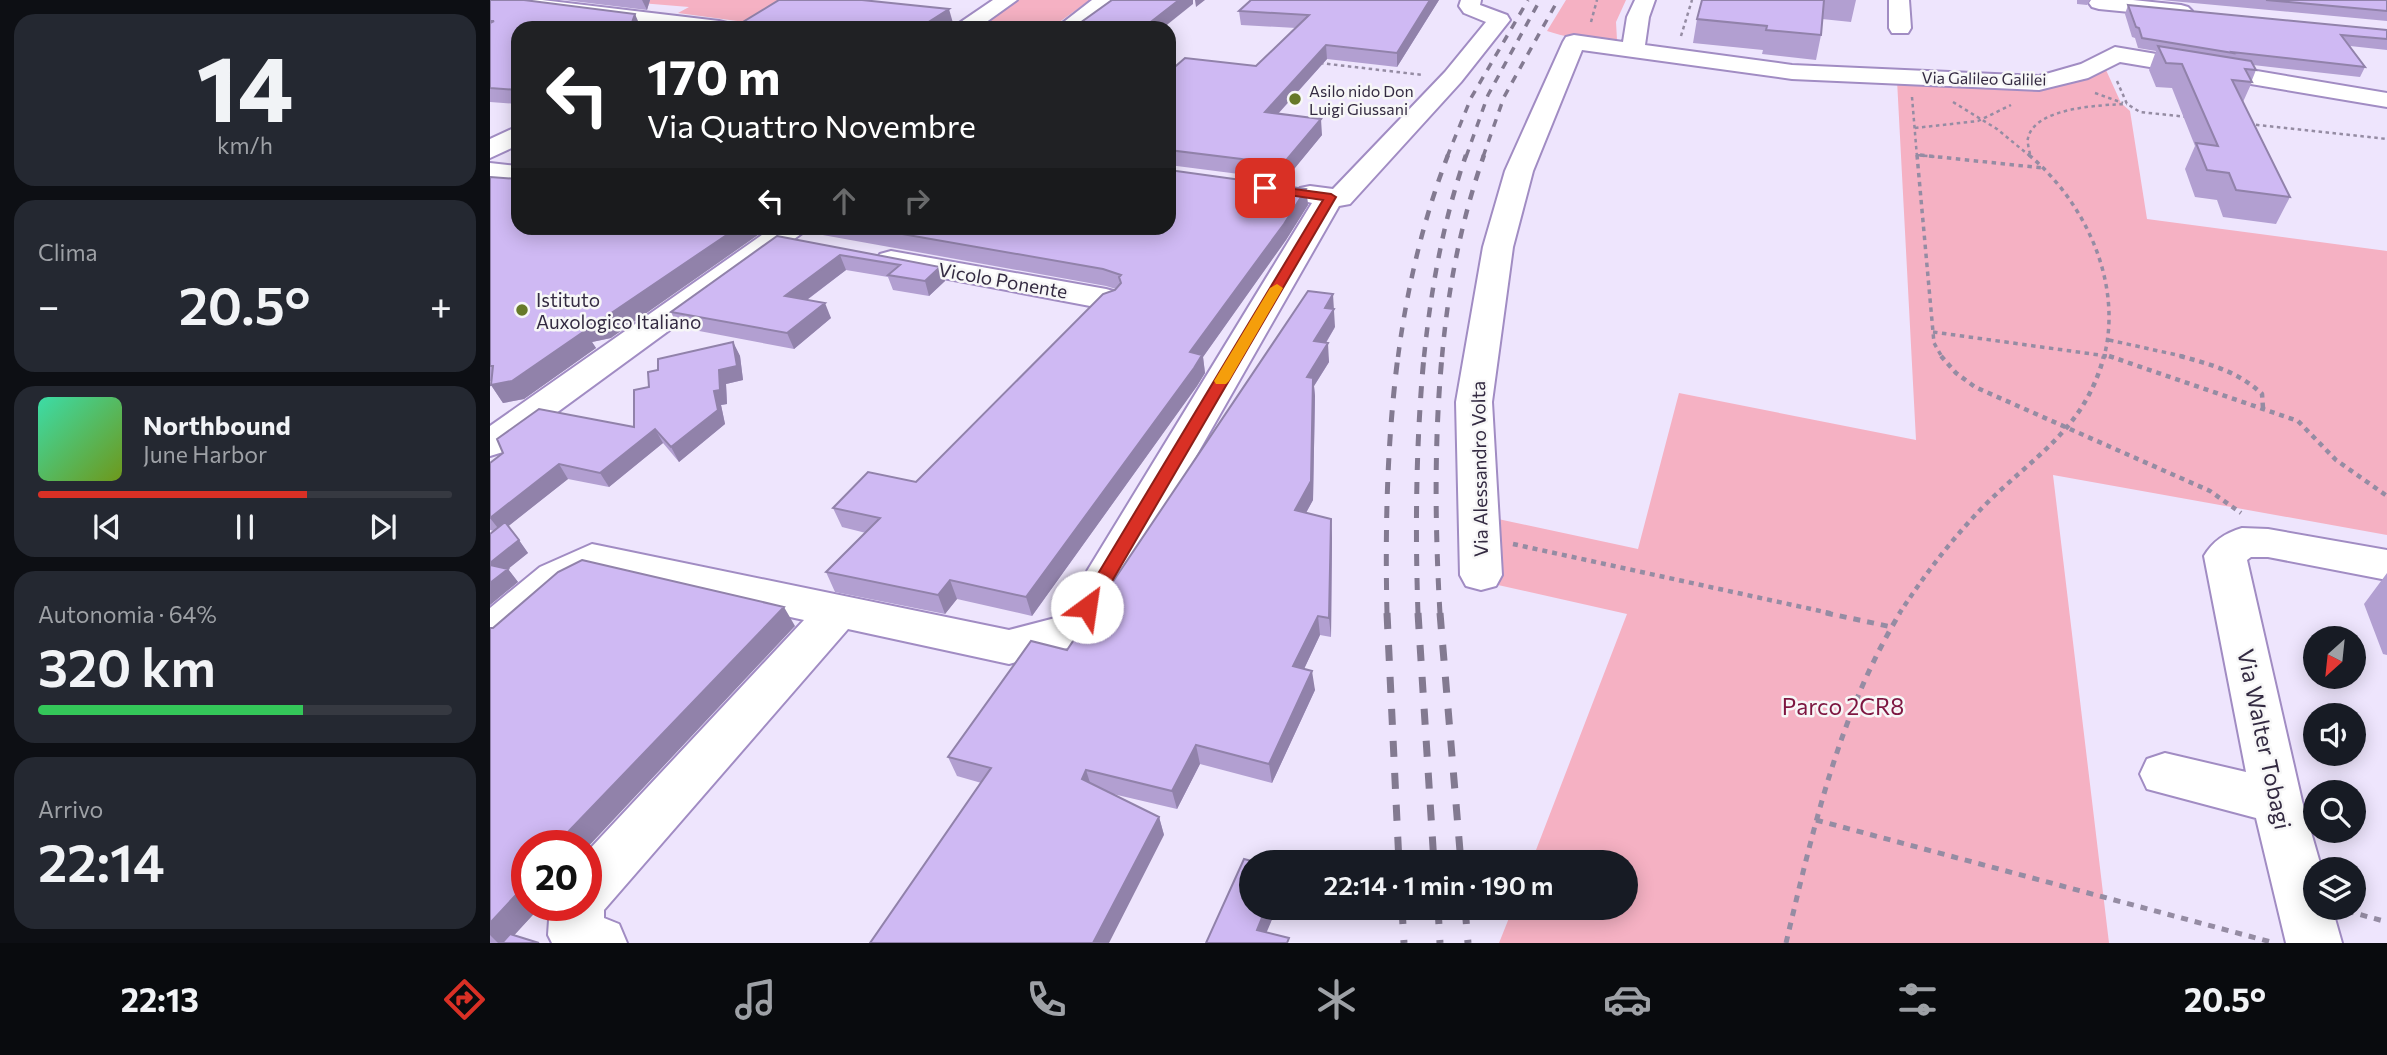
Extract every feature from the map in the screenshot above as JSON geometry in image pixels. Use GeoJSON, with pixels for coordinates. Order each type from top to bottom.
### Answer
{"type":"FeatureCollection","features":[{"type":"Feature","properties":{"kind":"street"},"geometry":{"type":"LineString","coordinates":[[974,21],[1007,0]]}},
{"type":"Feature","properties":{"kind":"street"},"geometry":{"type":"LineString","coordinates":[[1076,21],[1105,0]]}},
{"type":"Feature","properties":{"kind":"street"},"geometry":{"type":"LineString","coordinates":[[490,633],[555,578],[592,559],[1009,648],[1074,631],[1335,198],[1453,77],[1499,20],[1471,9],[1471,0]]}},
{"type":"Feature","properties":{"kind":"street"},"geometry":{"type":"LineString","coordinates":[[1631,49],[1645,0]]}},
{"type":"Feature","properties":{"kind":"street"},"geometry":{"type":"LineString","coordinates":[[1899,0],[1900,28]]}},
{"type":"Feature","properties":{"kind":"street"},"geometry":{"type":"LineString","coordinates":[[490,1],[647,21]]}},
{"type":"Feature","properties":{"kind":"street"},"geometry":{"type":"LineString","coordinates":[[2195,12],[2099,1],[2111,58],[2387,100]]}},
{"type":"Feature","properties":{"kind":"street","name":"Via Galileo Galilei"},"geometry":{"type":"LineString","coordinates":[[1574,42],[1792,72],[2029,82],[2061,79],[2111,58]]}},
{"type":"Feature","properties":{"kind":"street","name":"Via Alessandro Volta"},"geometry":{"type":"LineString","coordinates":[[1481,575],[1474,402],[1498,247],[1519,171],[1574,42]]}},
{"type":"Feature","properties":{"kind":"street"},"geometry":{"type":"LineString","coordinates":[[490,150],[511,138]]}},
{"type":"Feature","properties":{"kind":"street"},"geometry":{"type":"LineString","coordinates":[[490,171],[511,173]]}},
{"type":"Feature","properties":{"kind":"street"},"geometry":{"type":"LineString","coordinates":[[1289,191],[1335,198]]}},
{"type":"Feature","properties":{"kind":"street"},"geometry":{"type":"LineString","coordinates":[[490,444],[794,237]]}},
{"type":"Feature","properties":{"kind":"street","name":"Vicolo Ponente"},"geometry":{"type":"LineString","coordinates":[[868,256],[1106,299]]}},
{"type":"Feature","properties":{"kind":"street"},"geometry":{"type":"LineString","coordinates":[[2255,543],[2387,565]]}},
{"type":"Feature","properties":{"kind":"street","name":"Via Walter Tobagi"},"geometry":{"type":"LineString","coordinates":[[2255,543],[2225,556],[2277,801],[2314,943]]}},
{"type":"Feature","properties":{"kind":"street"},"geometry":{"type":"LineString","coordinates":[[602,874],[838,611]]}},
{"type":"Feature","properties":{"kind":"street"},"geometry":{"type":"LineString","coordinates":[[2165,774],[2277,801]]}},
{"type":"Feature","properties":{"kind":"street"},"geometry":{"type":"LineString","coordinates":[[576,921],[576,936],[599,943]]}},
{"type":"Feature","properties":{"kind":"path"},"geometry":{"type":"LineString","coordinates":[[1674,55],[1692,0]]}},
{"type":"Feature","properties":{"kind":"path"},"geometry":{"type":"LineString","coordinates":[[2111,58],[2127,104]]}},
{"type":"Feature","properties":{"kind":"path"},"geometry":{"type":"LineString","coordinates":[[1314,62],[1433,76]]}},
{"type":"Feature","properties":{"kind":"path"},"geometry":{"type":"LineString","coordinates":[[1896,76],[1911,82],[1933,332],[1938,354],[1960,377],[1993,396],[2224,499],[2243,514],[2255,543]]}},
{"type":"Feature","properties":{"kind":"path"},"geometry":{"type":"LineString","coordinates":[[1915,128],[1945,126],[1993,117],[2015,101],[2029,82]]}},
{"type":"Feature","properties":{"kind":"path"},"geometry":{"type":"LineString","coordinates":[[1786,943],[1816,820],[1856,701],[1892,627],[1959,533],[2068,429],[2094,393],[2107,355],[2111,288],[2083,220],[2067,196],[2031,157],[1986,121],[1950,101]]}},
{"type":"Feature","properties":{"kind":"path"},"geometry":{"type":"LineString","coordinates":[[2031,157],[2026,144],[2027,135],[2042,119],[2087,106],[2127,104],[2140,112],[2195,118]]}},
{"type":"Feature","properties":{"kind":"path"},"geometry":{"type":"LineString","coordinates":[[2250,124],[2387,139]]}},
{"type":"Feature","properties":{"kind":"path"},"geometry":{"type":"LineString","coordinates":[[1917,155],[2043,169]]}},
{"type":"Feature","properties":{"kind":"path"},"geometry":{"type":"LineString","coordinates":[[1933,332],[2107,355],[2263,408],[2298,421],[2336,460],[2387,496]]}},
{"type":"Feature","properties":{"kind":"path"},"geometry":{"type":"LineString","coordinates":[[2109,340],[2231,370],[2257,385],[2264,393],[2266,401],[2263,408]]}},
{"type":"Feature","properties":{"kind":"path"},"geometry":{"type":"LineString","coordinates":[[1479,537],[1892,627]]}},
{"type":"Feature","properties":{"kind":"path"},"geometry":{"type":"LineString","coordinates":[[1816,820],[2276,943]]}},
{"type":"Feature","properties":{"kind":"path"},"geometry":{"type":"LineString","coordinates":[[2366,916],[2387,922]]}},
{"type":"Feature","properties":{"kind":"green space"},"geometry":{"type":"Polygon","coordinates":[[[604,0],[795,0],[756,21],[678,13],[689,7],[604,0]]]}},
{"type":"Feature","properties":{"kind":"green space"},"geometry":{"type":"Polygon","coordinates":[[[1017,0],[1090,0],[1061,21],[986,21],[1017,0]]]}},
{"type":"Feature","properties":{"kind":"green space"},"geometry":{"type":"Polygon","coordinates":[[[1566,0],[1626,0],[1616,22],[1617,40],[1582,39],[1547,31],[1566,0]]]}},
{"type":"Feature","properties":{"kind":"green space","name":"Parco 2CR8"},"geometry":{"type":"Polygon","coordinates":[[[2106,70],[2121,103],[2130,111],[2147,219],[2387,251],[2387,535],[2053,475],[2109,943],[1499,943],[1508,920],[1638,920],[1638,850],[1536,850],[1627,614],[1498,585],[1498,519],[1638,549],[1679,393],[1916,440],[1897,80],[2079,80],[2106,70]]]}},
{"type":"Feature","properties":{"kind":"building"},"geometry":{"type":"Polygon","coordinates":[[[490,0],[524,0],[635,14],[632,21],[511,21],[511,90],[490,88],[490,23],[494,21],[490,21],[490,0]]]}},
{"type":"Feature","properties":{"kind":"building"},"geometry":{"type":"Polygon","coordinates":[[[779,0],[862,0],[949,9],[930,21],[744,21],[779,0]]]}},
{"type":"Feature","properties":{"kind":"building"},"geometry":{"type":"Polygon","coordinates":[[[1112,0],[1179,0],[1152,21],[1083,21],[1112,0]]]}},
{"type":"Feature","properties":{"kind":"building"},"geometry":{"type":"Polygon","coordinates":[[[1251,0],[1430,0],[1397,53],[1326,45],[1265,112],[1321,119],[1283,164],[1176,151],[1176,66],[1185,58],[1256,66],[1309,15],[1239,11],[1251,0]]]}},
{"type":"Feature","properties":{"kind":"building"},"geometry":{"type":"Polygon","coordinates":[[[1702,0],[1824,0],[1821,35],[1697,19],[1702,0]]]}},
{"type":"Feature","properties":{"kind":"building"},"geometry":{"type":"Polygon","coordinates":[[[2266,0],[2387,0],[2387,11],[2266,0]]]}},
{"type":"Feature","properties":{"kind":"building"},"geometry":{"type":"Polygon","coordinates":[[[2128,5],[2387,30],[2387,39],[2341,35],[2365,67],[2233,53],[2142,38],[2128,5]]]}},
{"type":"Feature","properties":{"kind":"building"},"geometry":{"type":"Polygon","coordinates":[[[2158,46],[2251,61],[2256,70],[2245,69],[2252,82],[2232,80],[2290,197],[2236,190],[2229,173],[2207,170],[2196,143],[2218,146],[2182,64],[2166,63],[2158,46]]]}},
{"type":"Feature","properties":{"kind":"building"},"geometry":{"type":"Polygon","coordinates":[[[1176,171],[1306,189],[1284,224],[1190,352],[1202,355],[1194,368],[1026,597],[950,580],[938,595],[826,572],[880,518],[833,508],[868,472],[916,482],[1103,294],[1115,290],[1121,283],[1121,275],[1103,269],[908,235],[1176,235],[1176,171]]]}},
{"type":"Feature","properties":{"kind":"building"},"geometry":{"type":"Polygon","coordinates":[[[490,177],[511,178],[511,235],[727,235],[601,320],[582,324],[586,330],[512,381],[491,385],[493,366],[490,366],[490,177]]]}},
{"type":"Feature","properties":{"kind":"building"},"geometry":{"type":"Polygon","coordinates":[[[777,236],[940,267],[925,281],[888,275],[900,265],[840,255],[785,296],[825,303],[787,333],[671,312],[777,236]]]}},
{"type":"Feature","properties":{"kind":"building"},"geometry":{"type":"Polygon","coordinates":[[[1308,291],[1333,294],[1325,308],[1334,309],[1314,341],[1328,343],[1307,377],[1313,378],[1311,481],[1295,510],[1331,519],[1329,618],[1318,616],[1293,666],[1312,671],[1269,764],[1196,745],[1172,791],[1086,770],[1082,779],[1159,817],[1093,943],[870,943],[991,768],[948,757],[1031,641],[1067,650],[1308,291]]]}},
{"type":"Feature","properties":{"kind":"building"},"geometry":{"type":"Polygon","coordinates":[[[733,342],[737,366],[719,370],[720,390],[714,391],[718,410],[671,447],[655,429],[600,473],[559,464],[490,518],[490,463],[503,453],[497,439],[539,409],[634,427],[634,390],[649,387],[648,372],[658,370],[658,359],[733,342]]]}},
{"type":"Feature","properties":{"kind":"building"},"geometry":{"type":"Polygon","coordinates":[[[505,522],[519,540],[490,563],[490,534],[505,522]]]}},
{"type":"Feature","properties":{"kind":"building"},"geometry":{"type":"Polygon","coordinates":[[[582,560],[784,607],[570,830],[511,830],[511,900],[490,923],[490,628],[558,572],[582,560]]]}},
{"type":"Feature","properties":{"kind":"building"},"geometry":{"type":"Polygon","coordinates":[[[490,565],[508,569],[490,583],[490,565]]]}},
{"type":"Feature","properties":{"kind":"building"},"geometry":{"type":"Polygon","coordinates":[[[1239,870],[1239,920],[1261,920],[1257,930],[1289,938],[1287,943],[1206,943],[1239,870]]]}},
{"type":"Feature","properties":{"kind":"building"},"geometry":{"type":"Polygon","coordinates":[[[510,934],[539,943],[502,943],[510,934]]]}},
{"type":"Feature","properties":{"kind":"railway"},"geometry":{"type":"LineString","coordinates":[[1447,157],[1471,98],[1528,0]]}},
{"type":"Feature","properties":{"kind":"railway"},"geometry":{"type":"LineString","coordinates":[[1466,157],[1488,95],[1540,0]]}},
{"type":"Feature","properties":{"kind":"railway"},"geometry":{"type":"LineString","coordinates":[[1483,157],[1504,97],[1558,0]]}},
{"type":"Feature","properties":{"kind":"railway"},"geometry":{"type":"LineString","coordinates":[[1398,357],[1417,255],[1448,155]]}},
{"type":"Feature","properties":{"kind":"railway"},"geometry":{"type":"LineString","coordinates":[[1424,357],[1439,255],[1466,155]]}},
{"type":"Feature","properties":{"kind":"railway"},"geometry":{"type":"LineString","coordinates":[[1442,357],[1457,255],[1484,155]]}},
{"type":"Feature","properties":{"kind":"railway"},"geometry":{"type":"LineString","coordinates":[[1387,614],[1388,485],[1398,356]]}},
{"type":"Feature","properties":{"kind":"railway"},"geometry":{"type":"LineString","coordinates":[[1418,614],[1417,485],[1424,356]]}},
{"type":"Feature","properties":{"kind":"railway"},"geometry":{"type":"LineString","coordinates":[[1440,614],[1436,485],[1442,356]]}},
{"type":"Feature","properties":{"kind":"railway"},"geometry":{"type":"LineString","coordinates":[[1387,613],[1398,850]]}},
{"type":"Feature","properties":{"kind":"railway"},"geometry":{"type":"LineString","coordinates":[[1418,613],[1433,850]]}},
{"type":"Feature","properties":{"kind":"railway"},"geometry":{"type":"LineString","coordinates":[[1440,613],[1460,850]]}},
{"type":"Feature","properties":{"kind":"railway"},"geometry":{"type":"LineString","coordinates":[[1403,920],[1404,943]]}},
{"type":"Feature","properties":{"kind":"railway"},"geometry":{"type":"LineString","coordinates":[[1439,920],[1440,943]]}},
{"type":"Feature","properties":{"kind":"railway"},"geometry":{"type":"LineString","coordinates":[[1466,920],[1468,943]]}},
{"type":"Feature","properties":{"kind":"slow traffic"},"geometry":{"type":"LineString","coordinates":[[1221,381],[1277,288]]}},
{"type":"Feature","properties":{"kind":"place","name":"Asilo nido Don Luigi Giussani"},"geometry":{"type":"Point","coordinates":[1295,99]}},
{"type":"Feature","properties":{"kind":"place","name":"Istituto Auxologico Italiano"},"geometry":{"type":"Point","coordinates":[522,310]}},
{"type":"Feature","properties":{"kind":"route"},"geometry":{"type":"LineString","coordinates":[[1087,607],[1331,197],[1265,188]]}}]}
